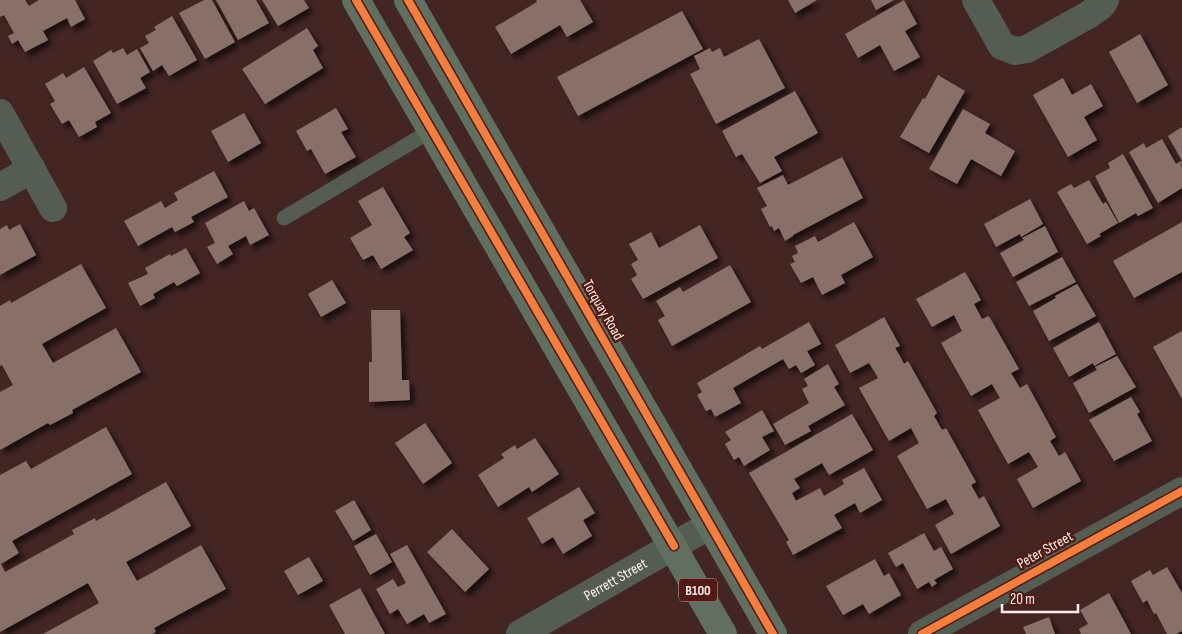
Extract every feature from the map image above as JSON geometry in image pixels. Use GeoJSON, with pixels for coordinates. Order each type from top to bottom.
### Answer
{"type":"FeatureCollection","features":[{"type":"Feature","properties":{"kind":"main road","name":"B100"},"geometry":{"type":"LineString","coordinates":[[356,0],[674,546],[723,634]]}},
{"type":"Feature","properties":{"kind":"main road","name":"Torquay Road"},"geometry":{"type":"LineString","coordinates":[[408,0],[773,634]]}},
{"type":"Feature","properties":{"kind":"street"},"geometry":{"type":"LineString","coordinates":[[980,0],[1002,46],[1015,51],[1027,49],[1088,15],[1101,6],[1105,0]]}},
{"type":"Feature","properties":{"kind":"street"},"geometry":{"type":"LineString","coordinates":[[0,114],[53,208]]}},
{"type":"Feature","properties":{"kind":"street"},"geometry":{"type":"LineString","coordinates":[[0,187],[32,169]]}},
{"type":"Feature","properties":{"kind":"street","name":"Peter Street"},"geometry":{"type":"LineString","coordinates":[[922,634],[1182,491]]}},
{"type":"Feature","properties":{"kind":"street","name":"Perrett Street"},"geometry":{"type":"LineString","coordinates":[[520,634],[710,525]]}},
{"type":"Feature","properties":{"kind":"lane"},"geometry":{"type":"LineString","coordinates":[[284,218],[432,130]]}},
{"type":"Feature","properties":{"kind":"building"},"geometry":{"type":"Polygon","coordinates":[[[0,0],[25,0],[29,6],[39,0],[75,0],[85,19],[71,27],[67,18],[43,31],[48,40],[25,52],[18,40],[12,44],[8,36],[14,33],[4,15],[0,17],[0,0]]]}},
{"type":"Feature","properties":{"kind":"building"},"geometry":{"type":"Polygon","coordinates":[[[204,0],[212,0],[235,42],[205,59],[179,13],[204,0]]]}},
{"type":"Feature","properties":{"kind":"building"},"geometry":{"type":"Polygon","coordinates":[[[216,0],[256,0],[269,23],[238,40],[216,0]]]}},
{"type":"Feature","properties":{"kind":"building"},"geometry":{"type":"Polygon","coordinates":[[[262,0],[304,0],[309,8],[278,26],[262,0]]]}},
{"type":"Feature","properties":{"kind":"building"},"geometry":{"type":"Polygon","coordinates":[[[536,0],[580,0],[593,22],[567,37],[560,25],[511,54],[495,27],[537,2],[536,0]]]}},
{"type":"Feature","properties":{"kind":"building"},"geometry":{"type":"Polygon","coordinates":[[[788,0],[817,0],[795,13],[788,0]]]}},
{"type":"Feature","properties":{"kind":"building"},"geometry":{"type":"Polygon","coordinates":[[[871,0],[894,0],[876,10],[871,0]]]}},
{"type":"Feature","properties":{"kind":"building"},"geometry":{"type":"Polygon","coordinates":[[[904,0],[917,24],[905,31],[920,57],[894,71],[880,45],[858,58],[845,34],[904,0]]]}},
{"type":"Feature","properties":{"kind":"building"},"geometry":{"type":"Polygon","coordinates":[[[682,11],[703,49],[578,116],[557,77],[682,11]]]}},
{"type":"Feature","properties":{"kind":"building"},"geometry":{"type":"Polygon","coordinates":[[[172,16],[197,60],[169,76],[162,65],[153,71],[140,48],[149,43],[145,36],[156,30],[154,27],[172,16]]]}},
{"type":"Feature","properties":{"kind":"building"},"geometry":{"type":"Polygon","coordinates":[[[307,28],[318,46],[313,50],[323,68],[265,104],[242,69],[307,28]]]}},
{"type":"Feature","properties":{"kind":"building"},"geometry":{"type":"Polygon","coordinates":[[[1140,34],[1168,85],[1137,103],[1109,52],[1140,34]]]}},
{"type":"Feature","properties":{"kind":"building"},"geometry":{"type":"Polygon","coordinates":[[[759,39],[785,88],[716,124],[690,74],[700,69],[694,56],[710,48],[712,52],[720,48],[724,57],[759,39]]]}},
{"type":"Feature","properties":{"kind":"building"},"geometry":{"type":"Polygon","coordinates":[[[123,48],[127,55],[137,49],[150,72],[140,78],[146,88],[117,104],[93,61],[111,50],[113,53],[123,48]]]}},
{"type":"Feature","properties":{"kind":"building"},"geometry":{"type":"Polygon","coordinates":[[[84,67],[111,113],[95,122],[97,127],[79,137],[69,120],[62,124],[50,104],[55,101],[45,84],[63,73],[66,78],[84,67]]]}},
{"type":"Feature","properties":{"kind":"building"},"geometry":{"type":"Polygon","coordinates":[[[938,75],[965,91],[929,153],[900,137],[938,75]]]}},
{"type":"Feature","properties":{"kind":"building"},"geometry":{"type":"Polygon","coordinates":[[[1063,78],[1072,95],[1091,84],[1103,106],[1084,117],[1097,140],[1068,157],[1033,95],[1063,78]]]}},
{"type":"Feature","properties":{"kind":"building"},"geometry":{"type":"Polygon","coordinates":[[[795,91],[818,133],[774,157],[782,171],[760,183],[742,154],[736,157],[722,131],[795,91]]]}},
{"type":"Feature","properties":{"kind":"building"},"geometry":{"type":"Polygon","coordinates":[[[336,108],[348,129],[341,132],[356,157],[325,174],[311,149],[307,151],[296,131],[336,108]]]}},
{"type":"Feature","properties":{"kind":"building"},"geometry":{"type":"Polygon","coordinates":[[[963,109],[990,124],[985,133],[1015,151],[1001,176],[971,159],[957,184],[929,169],[963,109]]]}},
{"type":"Feature","properties":{"kind":"building"},"geometry":{"type":"Polygon","coordinates":[[[244,113],[261,143],[228,162],[211,131],[244,113]]]}},
{"type":"Feature","properties":{"kind":"building"},"geometry":{"type":"Polygon","coordinates":[[[1182,127],[1182,161],[1168,136],[1182,127]]]}},
{"type":"Feature","properties":{"kind":"building"},"geometry":{"type":"Polygon","coordinates":[[[1162,139],[1176,164],[1179,162],[1182,168],[1182,188],[1158,203],[1129,152],[1144,143],[1146,148],[1162,139]]]}},
{"type":"Feature","properties":{"kind":"building"},"geometry":{"type":"Polygon","coordinates":[[[1123,154],[1153,208],[1138,216],[1136,213],[1119,223],[1095,176],[1110,168],[1108,163],[1123,154]]]}},
{"type":"Feature","properties":{"kind":"building"},"geometry":{"type":"Polygon","coordinates":[[[842,157],[863,198],[785,241],[779,228],[774,231],[772,226],[770,227],[761,209],[767,206],[757,188],[783,175],[788,185],[842,157]]]}},
{"type":"Feature","properties":{"kind":"building"},"geometry":{"type":"Polygon","coordinates":[[[214,171],[228,197],[191,217],[194,222],[175,232],[172,227],[138,246],[124,221],[161,201],[165,208],[178,200],[174,193],[214,171]]]}},
{"type":"Feature","properties":{"kind":"building"},"geometry":{"type":"Polygon","coordinates":[[[1089,180],[1103,204],[1106,202],[1118,223],[1099,234],[1101,236],[1087,244],[1057,192],[1071,184],[1074,188],[1089,180]]]}},
{"type":"Feature","properties":{"kind":"building"},"geometry":{"type":"Polygon","coordinates":[[[383,187],[410,233],[404,237],[413,250],[381,269],[373,255],[363,260],[350,238],[372,225],[358,201],[383,187]]]}},
{"type":"Feature","properties":{"kind":"building"},"geometry":{"type":"Polygon","coordinates":[[[1030,199],[1043,224],[1021,237],[1020,234],[996,247],[984,224],[1030,199]]]}},
{"type":"Feature","properties":{"kind":"building"},"geometry":{"type":"Polygon","coordinates":[[[244,201],[249,211],[254,208],[269,235],[250,245],[246,236],[228,246],[233,254],[217,264],[207,247],[215,243],[205,223],[244,201]]]}},
{"type":"Feature","properties":{"kind":"building"},"geometry":{"type":"Polygon","coordinates":[[[854,222],[873,257],[841,275],[845,283],[822,295],[813,277],[801,283],[790,264],[795,262],[792,256],[798,253],[795,246],[815,236],[818,242],[854,222]]]}},
{"type":"Feature","properties":{"kind":"building"},"geometry":{"type":"Polygon","coordinates":[[[1182,222],[1182,272],[1134,298],[1113,261],[1182,222]]]}},
{"type":"Feature","properties":{"kind":"building"},"geometry":{"type":"Polygon","coordinates":[[[20,224],[36,255],[0,275],[0,229],[7,225],[9,230],[20,224]]]}},
{"type":"Feature","properties":{"kind":"building"},"geometry":{"type":"Polygon","coordinates":[[[700,225],[718,258],[643,299],[631,279],[637,275],[631,264],[638,260],[629,244],[651,232],[659,248],[700,225]]]}},
{"type":"Feature","properties":{"kind":"building"},"geometry":{"type":"Polygon","coordinates":[[[1045,226],[1058,252],[1013,277],[1000,253],[1024,240],[1022,238],[1045,226]]]}},
{"type":"Feature","properties":{"kind":"building"},"geometry":{"type":"Polygon","coordinates":[[[186,248],[200,273],[177,286],[174,282],[153,294],[155,298],[140,306],[128,283],[148,274],[145,268],[170,254],[171,256],[186,248]]]}},
{"type":"Feature","properties":{"kind":"building"},"geometry":{"type":"Polygon","coordinates":[[[1062,257],[1076,282],[1029,306],[1016,282],[1062,257]]]}},
{"type":"Feature","properties":{"kind":"building"},"geometry":{"type":"Polygon","coordinates":[[[81,264],[106,308],[42,344],[53,363],[116,328],[141,372],[72,410],[73,413],[50,425],[48,423],[0,450],[0,392],[13,385],[2,365],[0,366],[0,306],[10,300],[11,303],[81,264]]]}},
{"type":"Feature","properties":{"kind":"building"},"geometry":{"type":"Polygon","coordinates":[[[730,265],[751,302],[672,346],[658,320],[665,316],[656,301],[680,287],[683,292],[730,265]]]}},
{"type":"Feature","properties":{"kind":"building"},"geometry":{"type":"Polygon","coordinates":[[[965,272],[981,300],[974,304],[982,319],[989,316],[1019,369],[1011,373],[1020,388],[1027,384],[1056,437],[1050,441],[1059,456],[1065,452],[1081,481],[1033,508],[1017,479],[1038,467],[1029,452],[1008,464],[978,410],[1000,398],[992,384],[971,396],[941,343],[962,331],[954,315],[932,327],[916,299],[965,272]]]}},
{"type":"Feature","properties":{"kind":"building"},"geometry":{"type":"Polygon","coordinates":[[[332,280],[346,303],[321,317],[308,294],[332,280]]]}},
{"type":"Feature","properties":{"kind":"building"},"geometry":{"type":"Polygon","coordinates":[[[1077,284],[1096,316],[1049,341],[1033,311],[1077,284]]]}},
{"type":"Feature","properties":{"kind":"building"},"geometry":{"type":"Polygon","coordinates":[[[371,310],[400,310],[402,380],[409,380],[410,400],[369,402],[369,362],[372,362],[371,310]]]}},
{"type":"Feature","properties":{"kind":"building"},"geometry":{"type":"Polygon","coordinates":[[[884,317],[900,346],[895,348],[904,364],[908,361],[937,413],[934,416],[942,430],[946,428],[976,482],[971,485],[979,499],[984,496],[1000,526],[951,554],[935,525],[954,514],[946,499],[927,509],[897,456],[919,443],[911,428],[889,441],[859,388],[878,378],[869,363],[850,373],[835,345],[884,317]]]}},
{"type":"Feature","properties":{"kind":"building"},"geometry":{"type":"Polygon","coordinates":[[[809,322],[821,344],[807,351],[815,365],[801,373],[796,365],[789,369],[783,359],[733,388],[741,403],[715,417],[711,409],[706,411],[697,395],[702,392],[697,383],[760,346],[762,349],[809,322]]]}},
{"type":"Feature","properties":{"kind":"building"},"geometry":{"type":"Polygon","coordinates":[[[1099,322],[1116,354],[1094,366],[1093,363],[1069,377],[1053,348],[1099,322]]]}},
{"type":"Feature","properties":{"kind":"building"},"geometry":{"type":"Polygon","coordinates":[[[1182,331],[1182,399],[1153,347],[1182,331]]]}},
{"type":"Feature","properties":{"kind":"building"},"geometry":{"type":"Polygon","coordinates":[[[1117,356],[1136,387],[1089,413],[1073,383],[1097,370],[1095,367],[1117,356]]]}},
{"type":"Feature","properties":{"kind":"building"},"geometry":{"type":"Polygon","coordinates":[[[828,364],[839,384],[834,387],[845,405],[808,426],[811,431],[785,445],[773,424],[809,403],[802,389],[808,386],[804,379],[828,364]]]}},
{"type":"Feature","properties":{"kind":"building"},"geometry":{"type":"Polygon","coordinates":[[[1131,397],[1140,412],[1137,414],[1152,441],[1114,461],[1089,420],[1131,397]]]}},
{"type":"Feature","properties":{"kind":"building"},"geometry":{"type":"Polygon","coordinates":[[[762,410],[774,431],[762,437],[770,450],[744,466],[739,457],[734,460],[725,444],[731,440],[725,432],[762,410]]]}},
{"type":"Feature","properties":{"kind":"building"},"geometry":{"type":"Polygon","coordinates":[[[852,414],[873,450],[829,475],[822,463],[794,479],[800,488],[792,493],[796,501],[820,488],[824,496],[844,484],[842,480],[864,468],[882,500],[860,513],[855,503],[834,515],[842,528],[793,555],[786,542],[789,540],[749,473],[852,414]]]}},
{"type":"Feature","properties":{"kind":"building"},"geometry":{"type":"Polygon","coordinates":[[[425,423],[452,463],[423,484],[395,443],[425,423]]]}},
{"type":"Feature","properties":{"kind":"building"},"geometry":{"type":"Polygon","coordinates":[[[106,427],[132,474],[12,541],[19,553],[1,564],[5,572],[74,534],[72,530],[95,518],[96,521],[166,482],[191,526],[126,562],[137,581],[201,545],[226,589],[154,628],[156,632],[152,634],[43,634],[99,603],[88,583],[0,632],[0,475],[26,461],[31,469],[106,427]]]}},
{"type":"Feature","properties":{"kind":"building"},"geometry":{"type":"Polygon","coordinates":[[[535,438],[559,474],[532,492],[529,487],[498,507],[478,475],[504,458],[501,454],[515,445],[517,449],[535,438]]]}},
{"type":"Feature","properties":{"kind":"building"},"geometry":{"type":"Polygon","coordinates":[[[579,487],[595,513],[583,520],[592,536],[563,554],[553,537],[542,544],[527,518],[579,487]]]}},
{"type":"Feature","properties":{"kind":"building"},"geometry":{"type":"Polygon","coordinates":[[[354,500],[371,530],[353,541],[335,511],[354,500]]]}},
{"type":"Feature","properties":{"kind":"building"},"geometry":{"type":"Polygon","coordinates":[[[452,529],[489,569],[465,592],[427,552],[452,529]]]}},
{"type":"Feature","properties":{"kind":"building"},"geometry":{"type":"Polygon","coordinates":[[[924,533],[934,551],[941,547],[953,569],[934,580],[937,583],[932,587],[929,582],[917,589],[903,563],[896,567],[888,553],[924,533]]]}},
{"type":"Feature","properties":{"kind":"building"},"geometry":{"type":"Polygon","coordinates":[[[376,534],[392,562],[370,575],[354,546],[376,534]]]}},
{"type":"Feature","properties":{"kind":"building"},"geometry":{"type":"Polygon","coordinates":[[[407,545],[446,614],[429,623],[424,614],[407,624],[398,609],[390,614],[376,589],[393,579],[398,587],[406,583],[390,554],[407,545]]]}},
{"type":"Feature","properties":{"kind":"building"},"geometry":{"type":"Polygon","coordinates":[[[309,557],[323,581],[298,595],[284,571],[309,557]]]}},
{"type":"Feature","properties":{"kind":"building"},"geometry":{"type":"Polygon","coordinates":[[[875,559],[884,576],[889,573],[901,595],[869,614],[863,604],[843,615],[826,586],[875,559]]]}},
{"type":"Feature","properties":{"kind":"building"},"geometry":{"type":"Polygon","coordinates":[[[1167,567],[1182,593],[1182,631],[1176,634],[1167,634],[1156,613],[1154,614],[1147,600],[1143,603],[1131,581],[1150,570],[1153,575],[1167,567]]]}},
{"type":"Feature","properties":{"kind":"building"},"geometry":{"type":"Polygon","coordinates":[[[360,588],[385,634],[345,634],[329,605],[360,588]]]}},
{"type":"Feature","properties":{"kind":"building"},"geometry":{"type":"Polygon","coordinates":[[[1109,593],[1131,634],[1081,634],[1079,629],[1088,624],[1080,610],[1109,593]]]}},
{"type":"Feature","properties":{"kind":"building"},"geometry":{"type":"Polygon","coordinates":[[[1049,617],[1055,634],[1026,634],[1023,627],[1049,617]]]}},
{"type":"Feature","properties":{"kind":"cycle path"},"geometry":{"type":"LineString","coordinates":[[356,0],[674,546]]}},
{"type":"Feature","properties":{"kind":"cycle path"},"geometry":{"type":"LineString","coordinates":[[408,0],[773,634]]}},
{"type":"Feature","properties":{"kind":"cycle path"},"geometry":{"type":"LineString","coordinates":[[922,634],[1182,491]]}}]}
